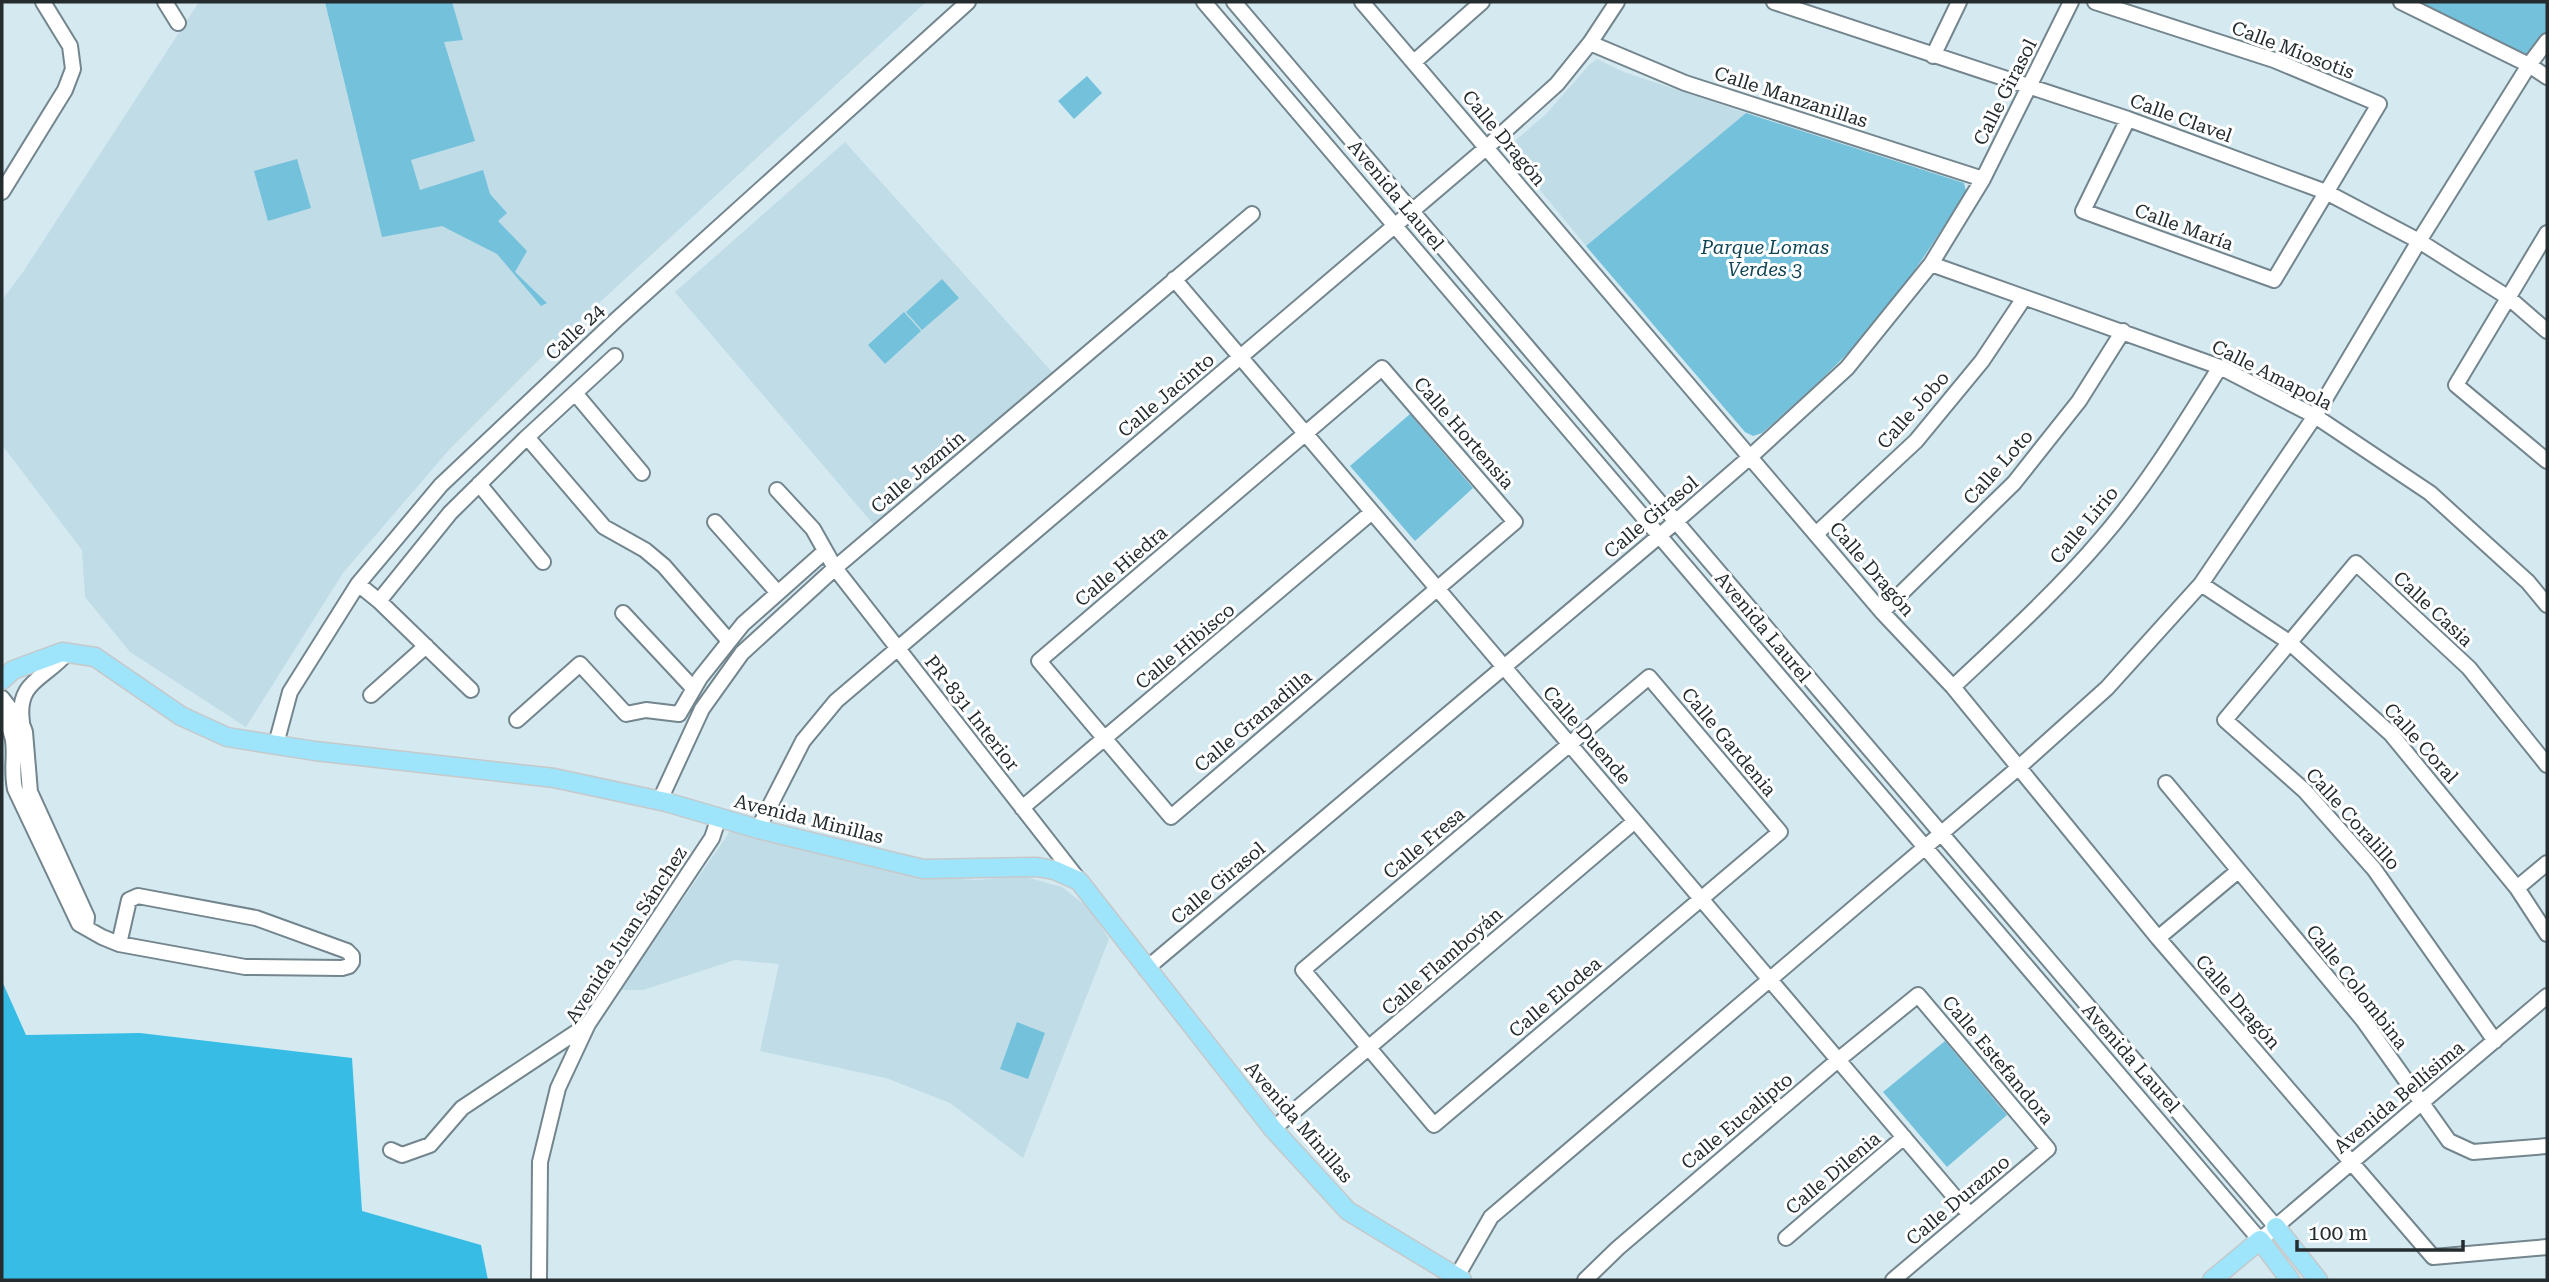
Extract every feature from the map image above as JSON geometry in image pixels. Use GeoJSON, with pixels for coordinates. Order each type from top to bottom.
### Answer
{"type":"FeatureCollection","features":[{"type":"Feature","properties":{"kind":"main road","name":"Avenida Minillas"},"geometry":{"type":"LineString","coordinates":[[2,680],[13,670],[62,652],[95,657],[181,716],[227,737],[315,751],[554,778],[660,800],[758,829],[923,869],[1037,867],[1054,870],[1079,880],[1273,1129],[1348,1211],[1459,1279]]}},
{"type":"Feature","properties":{"kind":"main road","name":"Avenida Laurel"},"geometry":{"type":"LineString","coordinates":[[2276,1227],[2318,1280]]}},
{"type":"Feature","properties":{"kind":"main road","name":"Avenida Laurel"},"geometry":{"type":"LineString","coordinates":[[2260,1240],[2290,1280]]}},
{"type":"Feature","properties":{"kind":"main road"},"geometry":{"type":"LineString","coordinates":[[2212,1280],[2260,1240]]}},
{"type":"Feature","properties":{"kind":"street"},"geometry":{"type":"LineString","coordinates":[[2,192],[65,90],[73,69],[70,46],[43,2]]}},
{"type":"Feature","properties":{"kind":"street"},"geometry":{"type":"LineString","coordinates":[[165,2],[178,23]]}},
{"type":"Feature","properties":{"kind":"street","name":"Calle 24"},"geometry":{"type":"LineString","coordinates":[[276,744],[290,692],[358,584],[441,485],[616,320],[968,2]]}},
{"type":"Feature","properties":{"kind":"street","name":"Avenida Laurel"},"geometry":{"type":"LineString","coordinates":[[1203,2],[2260,1240]]}},
{"type":"Feature","properties":{"kind":"street","name":"Avenida Laurel"},"geometry":{"type":"LineString","coordinates":[[1234,2],[2276,1227]]}},
{"type":"Feature","properties":{"kind":"street","name":"Calle Dragón"},"geometry":{"type":"LineString","coordinates":[[1362,2],[1882,612],[1953,687],[2158,938],[2433,1257],[2547,1247]]}},
{"type":"Feature","properties":{"kind":"street"},"geometry":{"type":"LineString","coordinates":[[1414,62],[1482,2]]}},
{"type":"Feature","properties":{"kind":"street","name":"Calle Jacinto"},"geometry":{"type":"LineString","coordinates":[[758,829],[803,741],[836,701],[1486,148],[1557,84],[1590,43],[1617,2]]}},
{"type":"Feature","properties":{"kind":"street","name":"Calle Clavel"},"geometry":{"type":"LineString","coordinates":[[1774,2],[2128,118],[2326,192],[2419,241],[2509,298],[2547,331]]}},
{"type":"Feature","properties":{"kind":"street"},"geometry":{"type":"LineString","coordinates":[[1933,56],[1959,2]]}},
{"type":"Feature","properties":{"kind":"street","name":"Calle Girasol"},"geometry":{"type":"LineString","coordinates":[[1146,969],[1658,537],[1847,368],[1931,264],[1983,179],[2071,2]]}},
{"type":"Feature","properties":{"kind":"street","name":"Calle Miosotis"},"geometry":{"type":"LineString","coordinates":[[2095,2],[2274,60],[2379,104],[2326,192]]}},
{"type":"Feature","properties":{"kind":"street"},"geometry":{"type":"LineString","coordinates":[[2401,2],[2529,65],[2547,77]]}},
{"type":"Feature","properties":{"kind":"street"},"geometry":{"type":"LineString","coordinates":[[1459,1279],[1491,1217],[2018,768],[2108,688],[2201,584],[2315,416],[2419,241],[2529,65],[2547,41]]}},
{"type":"Feature","properties":{"kind":"street","name":"Calle Manzanillas"},"geometry":{"type":"LineString","coordinates":[[1590,43],[1685,83],[1983,179]]}},
{"type":"Feature","properties":{"kind":"street","name":"Calle María"},"geometry":{"type":"LineString","coordinates":[[2128,118],[2082,211],[2274,280],[2326,192]]}},
{"type":"Feature","properties":{"kind":"street","name":"Calle Jazmín"},"geometry":{"type":"LineString","coordinates":[[660,800],[702,709],[742,653],[835,568],[1252,214]]}},
{"type":"Feature","properties":{"kind":"street"},"geometry":{"type":"LineString","coordinates":[[2547,233],[2456,385],[2547,461]]}},
{"type":"Feature","properties":{"kind":"street","name":"Calle Amapola"},"geometry":{"type":"LineString","coordinates":[[1931,264],[2220,367],[2315,416],[2430,493],[2528,582],[2547,605]]}},
{"type":"Feature","properties":{"kind":"street","name":"Calle Duende"},"geometry":{"type":"LineString","coordinates":[[1174,279],[1969,1215]]}},
{"type":"Feature","properties":{"kind":"street","name":"Calle Jobo"},"geometry":{"type":"LineString","coordinates":[[1816,534],[1916,442],[1982,361],[2024,299]]}},
{"type":"Feature","properties":{"kind":"street","name":"Calle Loto"},"geometry":{"type":"LineString","coordinates":[[1882,612],[2014,483],[2079,401],[2123,331]]}},
{"type":"Feature","properties":{"kind":"street"},"geometry":{"type":"LineString","coordinates":[[379,601],[450,513],[615,356]]}},
{"type":"Feature","properties":{"kind":"street","name":"Calle Lirio"},"geometry":{"type":"LineString","coordinates":[[1953,687],[2031,615],[2101,539],[2164,456],[2220,367]]}},
{"type":"Feature","properties":{"kind":"street","name":"Calle Hortensia"},"geometry":{"type":"LineString","coordinates":[[1306,434],[1382,368],[1515,522],[1438,589]]}},
{"type":"Feature","properties":{"kind":"street"},"geometry":{"type":"LineString","coordinates":[[575,393],[642,473]]}},
{"type":"Feature","properties":{"kind":"street","name":"Calle Hiedra"},"geometry":{"type":"LineString","coordinates":[[1105,739],[1039,661],[1306,434]]}},
{"type":"Feature","properties":{"kind":"street"},"geometry":{"type":"LineString","coordinates":[[527,437],[604,527],[645,550],[664,566],[729,641]]}},
{"type":"Feature","properties":{"kind":"street"},"geometry":{"type":"LineString","coordinates":[[479,484],[543,562]]}},
{"type":"Feature","properties":{"kind":"street","name":"PR-831 Interior"},"geometry":{"type":"LineString","coordinates":[[777,490],[813,529],[835,568],[1079,880]]}},
{"type":"Feature","properties":{"kind":"street","name":"Calle Hibisco"},"geometry":{"type":"LineString","coordinates":[[1022,808],[1372,512]]}},
{"type":"Feature","properties":{"kind":"street"},"geometry":{"type":"LineString","coordinates":[[715,522],[778,593]]}},
{"type":"Feature","properties":{"kind":"street"},"geometry":{"type":"LineString","coordinates":[[517,720],[579,664],[626,714],[646,710],[679,714],[693,688],[743,624],[824,552]]}},
{"type":"Feature","properties":{"kind":"street","name":"Calle Casia"},"geometry":{"type":"LineString","coordinates":[[2289,642],[2356,564],[2469,668],[2547,765]]}},
{"type":"Feature","properties":{"kind":"street"},"geometry":{"type":"LineString","coordinates":[[358,584],[471,690]]}},
{"type":"Feature","properties":{"kind":"street","name":"Calle Coral"},"geometry":{"type":"LineString","coordinates":[[2201,584],[2289,642],[2391,734],[2517,888],[2547,934]]}},
{"type":"Feature","properties":{"kind":"street","name":"Calle Granadilla"},"geometry":{"type":"LineString","coordinates":[[1105,739],[1171,817],[1438,589]]}},
{"type":"Feature","properties":{"kind":"street"},"geometry":{"type":"LineString","coordinates":[[623,613],[693,688]]}},
{"type":"Feature","properties":{"kind":"street","name":"Calle Coralillo"},"geometry":{"type":"LineString","coordinates":[[2289,642],[2225,720],[2305,791],[2374,869],[2495,1041]]}},
{"type":"Feature","properties":{"kind":"street"},"geometry":{"type":"LineString","coordinates":[[371,695],[426,646]]}},
{"type":"Feature","properties":{"kind":"street"},"geometry":{"type":"LineString","coordinates":[[67,653],[57,665],[28,686],[21,699],[22,724],[27,740],[27,780],[30,792],[87,917],[86,927]]}},
{"type":"Feature","properties":{"kind":"street","name":"Calle Gardenia"},"geometry":{"type":"LineString","coordinates":[[1569,744],[1649,677],[1693,728],[1780,832],[1701,898]]}},
{"type":"Feature","properties":{"kind":"street"},"geometry":{"type":"LineString","coordinates":[[2,698],[22,724]]}},
{"type":"Feature","properties":{"kind":"street"},"geometry":{"type":"LineString","coordinates":[[2,715],[13,735],[15,789],[79,924],[119,944],[245,967],[327,968],[349,966],[352,962],[352,956],[347,951],[257,919],[138,896],[130,900],[125,910],[119,944]]}},
{"type":"Feature","properties":{"kind":"street","name":"Calle Fresa"},"geometry":{"type":"LineString","coordinates":[[1368,1049],[1303,971],[1569,744]]}},
{"type":"Feature","properties":{"kind":"street","name":"Calle Colombina"},"geometry":{"type":"LineString","coordinates":[[2166,783],[2363,1020],[2449,1141],[2473,1152],[2547,1146]]}},
{"type":"Feature","properties":{"kind":"street","name":"Avenida Juan Sánchez"},"geometry":{"type":"LineString","coordinates":[[539,1280],[540,1162],[558,1088],[588,1024],[712,838],[719,817]]}},
{"type":"Feature","properties":{"kind":"street","name":"Calle Flamboyán"},"geometry":{"type":"LineString","coordinates":[[1273,1129],[1635,821]]}},
{"type":"Feature","properties":{"kind":"street"},"geometry":{"type":"LineString","coordinates":[[2517,888],[2547,863]]}},
{"type":"Feature","properties":{"kind":"street"},"geometry":{"type":"LineString","coordinates":[[2158,938],[2238,871]]}},
{"type":"Feature","properties":{"kind":"street","name":"Calle Elodea"},"geometry":{"type":"LineString","coordinates":[[1368,1049],[1434,1125],[1701,898]]}},
{"type":"Feature","properties":{"kind":"street"},"geometry":{"type":"LineString","coordinates":[[327,968],[330,945]]}},
{"type":"Feature","properties":{"kind":"street","name":"Calle Eucalipto"},"geometry":{"type":"LineString","coordinates":[[1584,1280],[1838,1060],[1918,995]]}},
{"type":"Feature","properties":{"kind":"street","name":"Calle Estefandora"},"geometry":{"type":"LineString","coordinates":[[1918,995],[2048,1149]]}},
{"type":"Feature","properties":{"kind":"street","name":"Avenida Bellísima"},"geometry":{"type":"LineString","coordinates":[[2260,1240],[2547,996]]}},
{"type":"Feature","properties":{"kind":"street"},"geometry":{"type":"LineString","coordinates":[[391,1150],[402,1155],[430,1145],[463,1108],[588,1024]]}},
{"type":"Feature","properties":{"kind":"street","name":"Calle Dilenia"},"geometry":{"type":"LineString","coordinates":[[1786,1238],[1904,1138]]}},
{"type":"Feature","properties":{"kind":"street","name":"Calle Durazno"},"geometry":{"type":"LineString","coordinates":[[1893,1280],[2048,1149]]}},
{"type":"Feature","properties":{"kind":"shaded area"},"geometry":{"type":"Polygon","coordinates":[[[199,2],[926,2],[561,338],[448,451],[343,573],[246,727],[130,652],[85,597],[82,550],[2,445],[2,300],[199,2]]]}},
{"type":"Feature","properties":{"kind":"shaded area"},"geometry":{"type":"Polygon","coordinates":[[[1597,59],[1624,72],[1746,113],[1586,246],[1508,151],[1510,145],[1546,114],[1597,59]]]}},
{"type":"Feature","properties":{"kind":"shaded area"},"geometry":{"type":"Polygon","coordinates":[[[845,142],[1052,372],[874,525],[675,292],[845,142]]]}},
{"type":"Feature","properties":{"kind":"shaded area"},"geometry":{"type":"Polygon","coordinates":[[[731,830],[862,865],[915,876],[977,880],[1022,876],[1062,887],[1090,909],[1109,939],[1023,1158],[950,1103],[886,1078],[760,1051],[779,964],[735,960],[643,990],[620,990],[731,830]]]}},
{"type":"Feature","properties":{"kind":"shaded area"},"geometry":{"type":"Polygon","coordinates":[[[2,981],[26,1035],[140,1033],[352,1058],[362,1211],[481,1245],[488,1280],[2,1280],[2,981]]]}},
{"type":"Feature","properties":{"kind":"green space"},"geometry":{"type":"Polygon","coordinates":[[[325,2],[452,2],[463,40],[444,42],[475,141],[411,160],[420,190],[483,170],[490,194],[507,213],[498,221],[527,251],[515,272],[547,303],[541,306],[497,254],[442,226],[382,237],[325,2]]]}},
{"type":"Feature","properties":{"kind":"green space"},"geometry":{"type":"Polygon","coordinates":[[[2401,2],[2547,2],[2547,41],[2529,65],[2401,2]]]}},
{"type":"Feature","properties":{"kind":"green space"},"geometry":{"type":"Polygon","coordinates":[[[1087,76],[1102,93],[1074,119],[1058,101],[1087,76]]]}},
{"type":"Feature","properties":{"kind":"green space","name":"Parque Lomas Verdes 3"},"geometry":{"type":"Polygon","coordinates":[[[1746,113],[1964,183],[1966,191],[1915,270],[1872,326],[1811,390],[1762,433],[1753,436],[1745,432],[1586,246],[1746,113]]]}},
{"type":"Feature","properties":{"kind":"green space"},"geometry":{"type":"Polygon","coordinates":[[[297,159],[311,208],[268,221],[254,171],[297,159]]]}},
{"type":"Feature","properties":{"kind":"green space"},"geometry":{"type":"Polygon","coordinates":[[[942,279],[959,298],[922,330],[906,312],[942,279]]]}},
{"type":"Feature","properties":{"kind":"green space"},"geometry":{"type":"Polygon","coordinates":[[[904,312],[921,331],[885,364],[868,345],[904,312]]]}},
{"type":"Feature","properties":{"kind":"green space"},"geometry":{"type":"Polygon","coordinates":[[[1410,414],[1473,488],[1415,541],[1350,466],[1410,414]]]}},
{"type":"Feature","properties":{"kind":"green space"},"geometry":{"type":"Polygon","coordinates":[[[1017,1022],[1045,1033],[1028,1079],[1000,1069],[1017,1022]]]}},
{"type":"Feature","properties":{"kind":"green space"},"geometry":{"type":"Polygon","coordinates":[[[1945,1041],[2007,1115],[1947,1167],[1883,1092],[1945,1041]]]}}]}
